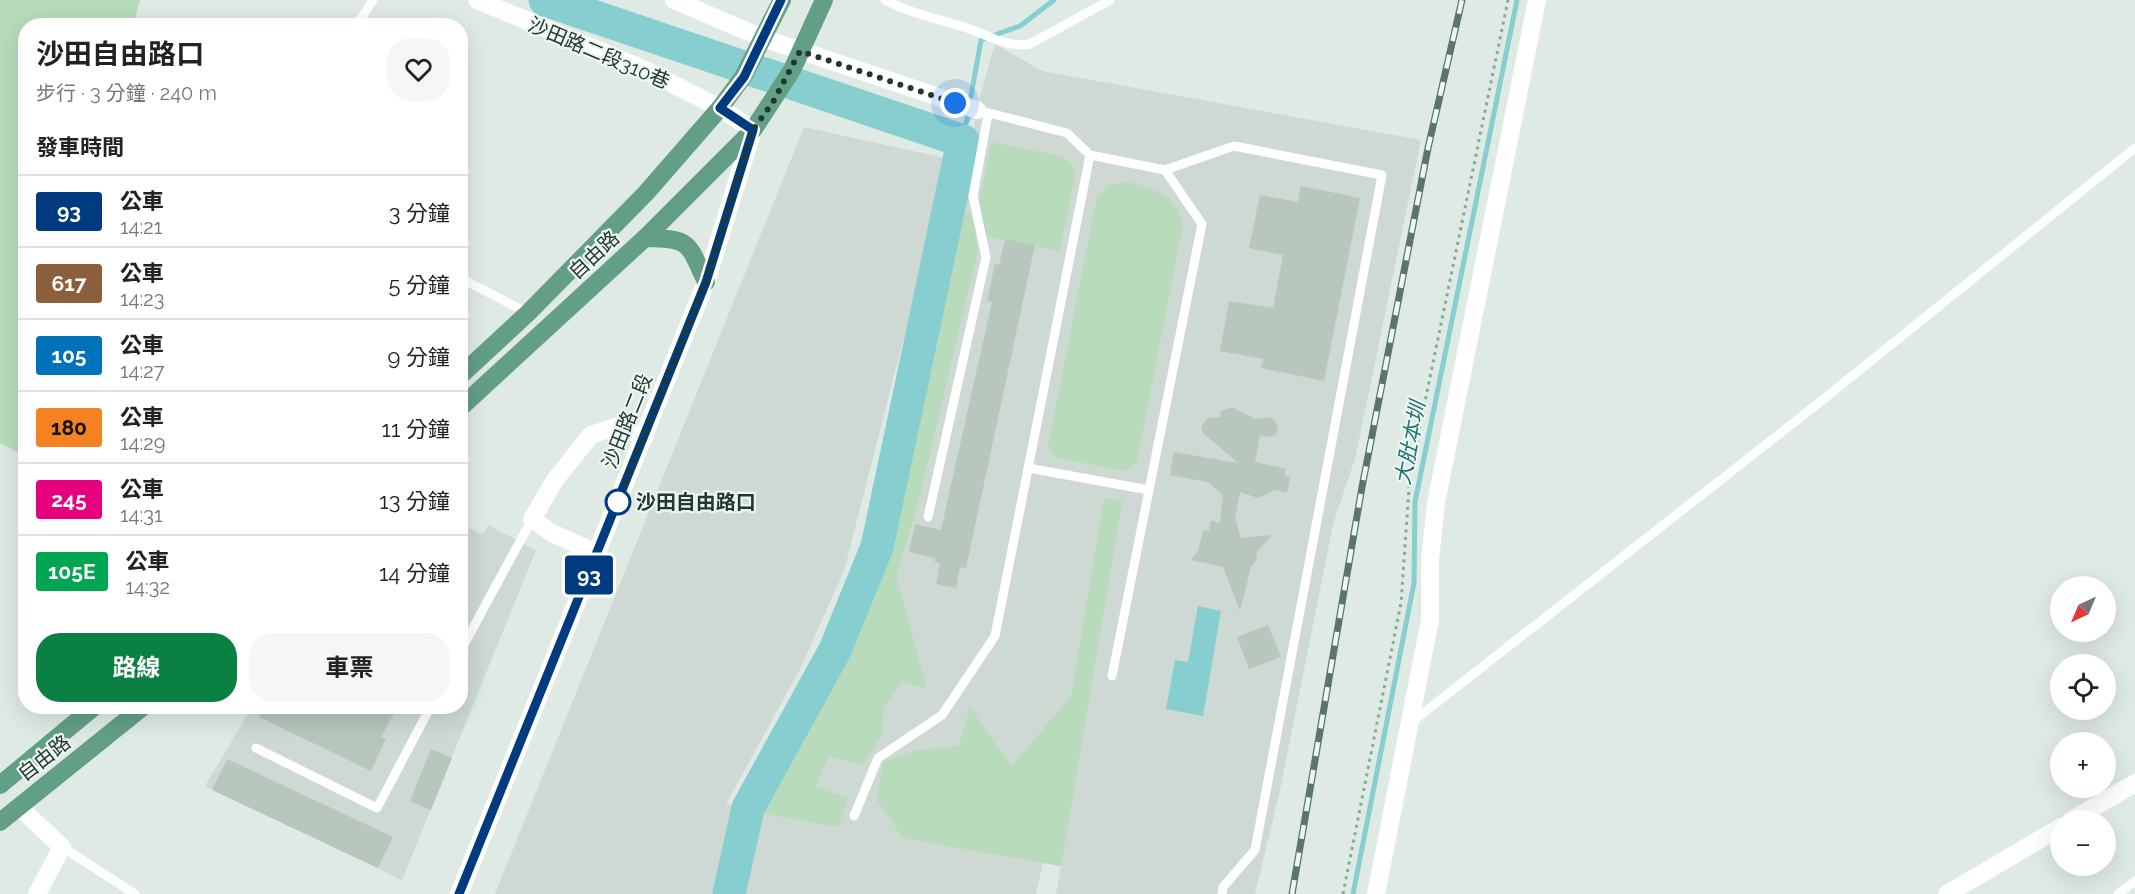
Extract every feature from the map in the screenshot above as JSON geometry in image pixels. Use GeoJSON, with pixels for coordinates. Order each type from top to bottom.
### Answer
{"type":"FeatureCollection","features":[{"type":"Feature","properties":{"kind":"main road"},"geometry":{"type":"LineString","coordinates":[[720,108],[744,77],[782,0]]}},
{"type":"Feature","properties":{"kind":"main road","name":"沙田路二段"},"geometry":{"type":"LineString","coordinates":[[753,130],[792,70],[824,0]]}},
{"type":"Feature","properties":{"kind":"main road","name":"自由路"},"geometry":{"type":"LineString","coordinates":[[468,369],[528,313],[646,193],[720,108]]}},
{"type":"Feature","properties":{"kind":"main road","name":"自由路"},"geometry":{"type":"LineString","coordinates":[[468,401],[645,238],[753,130]]}},
{"type":"Feature","properties":{"kind":"main road"},"geometry":{"type":"LineString","coordinates":[[645,238],[678,239],[691,250],[706,282]]}},
{"type":"Feature","properties":{"kind":"main road","name":"自由路"},"geometry":{"type":"LineString","coordinates":[[0,785],[84,714]]}},
{"type":"Feature","properties":{"kind":"main road","name":"自由路"},"geometry":{"type":"LineString","coordinates":[[0,822],[134,714]]}},
{"type":"Feature","properties":{"kind":"street","name":"沙田路二段310巷"},"geometry":{"type":"LineString","coordinates":[[477,0],[641,68],[720,108],[753,130]]}},
{"type":"Feature","properties":{"kind":"street"},"geometry":{"type":"LineString","coordinates":[[674,0],[763,38],[982,112]]}},
{"type":"Feature","properties":{"kind":"street"},"geometry":{"type":"LineString","coordinates":[[1376,894],[1430,620],[1430,560],[1436,503],[1537,0]]}},
{"type":"Feature","properties":{"kind":"street","name":"沙田路二段"},"geometry":{"type":"LineString","coordinates":[[459,894],[706,282],[753,130]]}},
{"type":"Feature","properties":{"kind":"street"},"geometry":{"type":"LineString","coordinates":[[598,554],[552,534],[532,519],[555,480],[591,435],[618,426],[645,437]]}},
{"type":"Feature","properties":{"kind":"street"},"geometry":{"type":"LineString","coordinates":[[2089,810],[2135,783]]}},
{"type":"Feature","properties":{"kind":"street"},"geometry":{"type":"LineString","coordinates":[[19,807],[62,847],[37,894]]}},
{"type":"Feature","properties":{"kind":"street"},"geometry":{"type":"LineString","coordinates":[[1947,894],[2050,833]]}},
{"type":"Feature","properties":{"kind":"lane"},"geometry":{"type":"LineString","coordinates":[[361,18],[373,0]]}},
{"type":"Feature","properties":{"kind":"lane"},"geometry":{"type":"LineString","coordinates":[[885,0],[911,14],[964,27],[1015,46],[1030,44],[1110,0]]}},
{"type":"Feature","properties":{"kind":"lane"},"geometry":{"type":"LineString","coordinates":[[928,518],[986,257],[974,196],[982,112],[1068,133],[1090,154],[1166,170],[1234,146],[1382,175],[1256,850],[1223,887],[1222,894]]}},
{"type":"Feature","properties":{"kind":"lane"},"geometry":{"type":"LineString","coordinates":[[1408,725],[1820,402],[2135,148]]}},
{"type":"Feature","properties":{"kind":"lane"},"geometry":{"type":"LineString","coordinates":[[854,816],[878,758],[942,715],[995,636],[1090,154]]}},
{"type":"Feature","properties":{"kind":"lane"},"geometry":{"type":"LineString","coordinates":[[1112,676],[1202,224],[1166,170]]}},
{"type":"Feature","properties":{"kind":"lane"},"geometry":{"type":"LineString","coordinates":[[468,282],[528,313]]}},
{"type":"Feature","properties":{"kind":"lane"},"geometry":{"type":"LineString","coordinates":[[1028,468],[1149,490]]}},
{"type":"Feature","properties":{"kind":"lane"},"geometry":{"type":"LineString","coordinates":[[468,637],[532,519]]}},
{"type":"Feature","properties":{"kind":"lane"},"geometry":{"type":"LineString","coordinates":[[256,748],[377,808],[427,714]]}},
{"type":"Feature","properties":{"kind":"lane"},"geometry":{"type":"LineString","coordinates":[[62,847],[135,894]]}},
{"type":"Feature","properties":{"kind":"lane"},"geometry":{"type":"LineString","coordinates":[[2118,894],[2135,881]]}},
{"type":"Feature","properties":{"kind":"path"},"geometry":{"type":"LineString","coordinates":[[1343,894],[1401,603],[1410,474],[1508,0]]}},
{"type":"Feature","properties":{"kind":"shaded area"},"geometry":{"type":"Polygon","coordinates":[[[995,44],[1042,71],[1421,140],[1355,459],[1333,524],[1280,790],[1255,894],[1056,894],[1061,866],[1043,863],[1036,894],[495,894],[804,127],[945,158],[940,196],[844,571],[800,669],[726,804],[764,814],[888,559],[980,96],[995,44]]]}},
{"type":"Feature","properties":{"kind":"shaded area"},"geometry":{"type":"Polygon","coordinates":[[[488,525],[536,550],[402,880],[205,786],[248,714],[468,714],[468,528],[483,535],[488,525]]]}},
{"type":"Feature","properties":{"kind":"green space"},"geometry":{"type":"Polygon","coordinates":[[[0,0],[140,0],[135,18],[18,18],[18,452],[0,443],[0,0]]]}},
{"type":"Feature","properties":{"kind":"green space"},"geometry":{"type":"Polygon","coordinates":[[[991,142],[1061,156],[1076,169],[1060,251],[975,234],[978,250],[919,500],[896,576],[927,689],[901,681],[884,708],[883,733],[863,765],[829,756],[815,786],[848,799],[838,827],[750,811],[824,680],[866,585],[939,236],[970,211],[974,228],[991,142]]]}},
{"type":"Feature","properties":{"kind":"green space"},"geometry":{"type":"Polygon","coordinates":[[[1129,182],[1164,194],[1174,205],[1183,224],[1137,461],[1124,471],[1054,457],[1048,447],[1097,197],[1109,185],[1129,182]]]}},
{"type":"Feature","properties":{"kind":"green space"},"geometry":{"type":"Polygon","coordinates":[[[1104,498],[1122,501],[1061,866],[903,838],[877,800],[883,762],[914,751],[959,746],[970,707],[1011,767],[1071,696],[1104,498]]]}},
{"type":"Feature","properties":{"kind":"water"},"geometry":{"type":"Polygon","coordinates":[[[1198,606],[1221,611],[1203,716],[1166,709],[1175,660],[1188,662],[1198,606]]]}},
{"type":"Feature","properties":{"kind":"building"},"geometry":{"type":"Polygon","coordinates":[[[1301,186],[1360,198],[1324,381],[1261,368],[1263,359],[1220,351],[1229,301],[1273,308],[1283,255],[1249,248],[1260,195],[1298,202],[1301,186]]]}},
{"type":"Feature","properties":{"kind":"building"},"geometry":{"type":"Polygon","coordinates":[[[1005,239],[1035,245],[966,568],[960,567],[956,588],[936,584],[940,563],[935,562],[935,558],[909,552],[915,524],[941,530],[992,302],[987,301],[995,264],[999,265],[1005,239]]]}},
{"type":"Feature","properties":{"kind":"building"},"geometry":{"type":"Polygon","coordinates":[[[1232,407],[1256,419],[1270,417],[1275,420],[1278,430],[1275,435],[1269,437],[1260,435],[1255,462],[1286,469],[1285,476],[1290,477],[1287,493],[1275,490],[1258,498],[1240,492],[1235,518],[1241,538],[1272,535],[1256,553],[1257,559],[1251,567],[1240,611],[1223,567],[1191,560],[1198,551],[1203,530],[1209,531],[1211,520],[1220,523],[1223,495],[1208,482],[1170,475],[1174,452],[1238,463],[1203,433],[1201,427],[1208,418],[1220,417],[1221,411],[1232,407]]]}},
{"type":"Feature","properties":{"kind":"building"},"geometry":{"type":"Polygon","coordinates":[[[1268,625],[1281,657],[1249,669],[1237,637],[1268,625]]]}},
{"type":"Feature","properties":{"kind":"building"},"geometry":{"type":"Polygon","coordinates":[[[260,714],[394,714],[381,737],[386,739],[371,771],[259,717],[260,714]]]}},
{"type":"Feature","properties":{"kind":"building"},"geometry":{"type":"Polygon","coordinates":[[[431,749],[452,758],[431,810],[410,801],[431,749]]]}},
{"type":"Feature","properties":{"kind":"building"},"geometry":{"type":"Polygon","coordinates":[[[227,759],[393,837],[378,868],[212,790],[227,759]]]}},
{"type":"Feature","properties":{"kind":"waterway"},"geometry":{"type":"LineString","coordinates":[[545,0],[963,141],[877,547],[835,650],[748,808],[729,894]]}},
{"type":"Feature","properties":{"kind":"waterway"},"geometry":{"type":"LineString","coordinates":[[963,141],[981,40],[1020,26],[1054,0]]}},
{"type":"Feature","properties":{"kind":"waterway","name":"大肚本圳"},"geometry":{"type":"LineString","coordinates":[[1353,894],[1414,583],[1415,502],[1517,0]]}},
{"type":"Feature","properties":{"kind":"railway"},"geometry":{"type":"LineString","coordinates":[[1292,894],[1362,487],[1428,148],[1462,0]]}},
{"type":"Feature","properties":{"kind":"bus line","name":"93"},"geometry":{"type":"LineString","coordinates":[[459,894],[706,282],[753,130],[720,108],[744,77],[781,0]]}},
{"type":"Feature","properties":{"kind":"place","name":"沙田自由路口"},"geometry":{"type":"Point","coordinates":[618,502]}},
{"type":"Feature","properties":{"kind":"route"},"geometry":{"type":"LineString","coordinates":[[618,502],[706,282],[753,130],[773,102],[792,70],[800,51],[955,103]]}}]}
